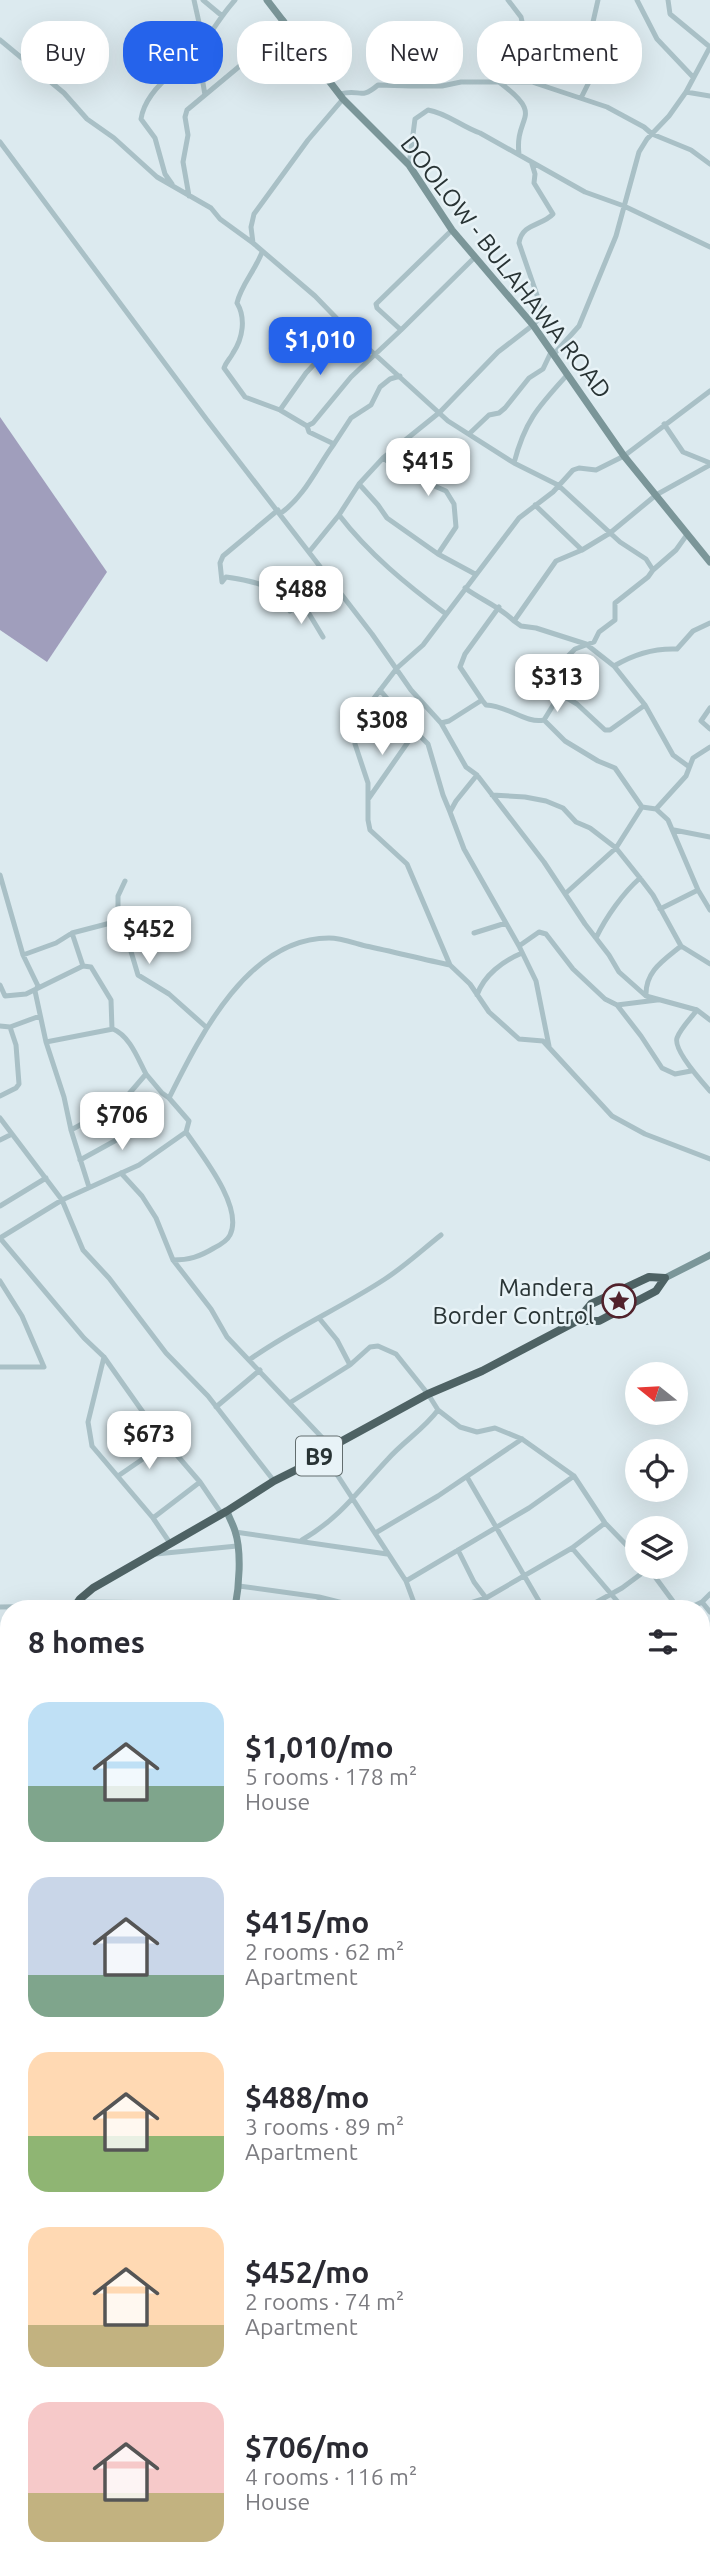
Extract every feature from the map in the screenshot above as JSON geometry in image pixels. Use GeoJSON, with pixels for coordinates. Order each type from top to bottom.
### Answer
{"type":"FeatureCollection","features":[{"type":"Feature","properties":{"kind":"highway","name":"B9"},"geometry":{"type":"LineString","coordinates":[[80,1600],[93,1588],[327,1450],[428,1394],[482,1371],[577,1321],[591,1304],[649,1277],[665,1278]]}},
{"type":"Feature","properties":{"kind":"highway","name":"B9"},"geometry":{"type":"LineString","coordinates":[[577,1321],[599,1321],[656,1291],[665,1278]]}},
{"type":"Feature","properties":{"kind":"main road","name":"DOOLOW - BULAHAWA ROAD"},"geometry":{"type":"LineString","coordinates":[[267,0],[342,96],[409,165],[452,230],[533,325],[624,456],[686,536],[710,562]]}},
{"type":"Feature","properties":{"kind":"main road"},"geometry":{"type":"LineString","coordinates":[[665,1278],[710,1255]]}},
{"type":"Feature","properties":{"kind":"main road"},"geometry":{"type":"LineString","coordinates":[[224,1512],[236,1532],[239,1586],[236,1600]]}},
{"type":"Feature","properties":{"kind":"street"},"geometry":{"type":"LineString","coordinates":[[194,0],[199,21]]}},
{"type":"Feature","properties":{"kind":"street"},"geometry":{"type":"LineString","coordinates":[[203,0],[221,15]]}},
{"type":"Feature","properties":{"kind":"street"},"geometry":{"type":"LineString","coordinates":[[217,21],[235,0]]}},
{"type":"Feature","properties":{"kind":"street"},"geometry":{"type":"LineString","coordinates":[[508,0],[522,21]]}},
{"type":"Feature","properties":{"kind":"street"},"geometry":{"type":"LineString","coordinates":[[582,98],[594,72],[593,22],[598,0]]}},
{"type":"Feature","properties":{"kind":"street"},"geometry":{"type":"LineString","coordinates":[[637,0],[657,39],[692,76]]}},
{"type":"Feature","properties":{"kind":"street"},"geometry":{"type":"LineString","coordinates":[[469,434],[489,415],[499,413],[505,408],[529,378],[543,369],[553,352],[579,326],[616,236],[639,152],[686,92],[692,76],[710,47],[670,14],[668,0]]}},
{"type":"Feature","properties":{"kind":"street"},"geometry":{"type":"LineString","coordinates":[[189,195],[183,162],[188,135],[185,117],[187,110],[253,55],[284,20]]}},
{"type":"Feature","properties":{"kind":"street"},"geometry":{"type":"LineString","coordinates":[[0,40],[64,93],[87,119],[114,138],[157,177],[211,208],[220,219],[253,243],[315,296],[347,329],[448,421],[514,463],[558,485],[610,533],[639,554],[653,570]]}},
{"type":"Feature","properties":{"kind":"street"},"geometry":{"type":"LineString","coordinates":[[253,243],[251,227],[254,214],[342,96],[354,91],[362,95],[368,94],[378,85],[442,86],[477,82]]}},
{"type":"Feature","properties":{"kind":"street"},"geometry":{"type":"LineString","coordinates":[[163,84],[142,109],[141,119],[155,138],[165,174],[174,188]]}},
{"type":"Feature","properties":{"kind":"street"},"geometry":{"type":"LineString","coordinates":[[204,84],[205,95]]}},
{"type":"Feature","properties":{"kind":"street"},"geometry":{"type":"LineString","coordinates":[[502,84],[515,93],[526,110],[518,146],[519,153]]}},
{"type":"Feature","properties":{"kind":"street"},"geometry":{"type":"LineString","coordinates":[[538,84],[607,107],[652,134],[691,150],[710,164]]}},
{"type":"Feature","properties":{"kind":"street"},"geometry":{"type":"LineString","coordinates":[[686,92],[710,96]]}},
{"type":"Feature","properties":{"kind":"street"},"geometry":{"type":"LineString","coordinates":[[409,165],[415,119],[428,110],[435,111],[519,153],[532,164],[585,192],[624,206],[710,247]]}},
{"type":"Feature","properties":{"kind":"street"},"geometry":{"type":"LineString","coordinates":[[0,142],[411,690],[440,723],[466,767],[477,775],[566,893],[619,972],[646,996],[697,1010],[710,1020]]}},
{"type":"Feature","properties":{"kind":"street"},"geometry":{"type":"LineString","coordinates":[[309,552],[339,515],[359,484],[383,457],[440,412],[498,352],[539,318],[541,310],[519,243],[520,237],[529,227],[549,219],[553,214],[534,183],[532,164]]}},
{"type":"Feature","properties":{"kind":"street"},"geometry":{"type":"LineString","coordinates":[[401,330],[376,304],[452,230]]}},
{"type":"Feature","properties":{"kind":"street"},"geometry":{"type":"LineString","coordinates":[[262,252],[257,267],[239,292],[237,303],[244,322],[236,348],[224,368],[245,397],[280,410],[307,426],[309,432],[334,444]]}},
{"type":"Feature","properties":{"kind":"street"},"geometry":{"type":"LineString","coordinates":[[307,426],[313,423],[339,390],[374,354],[475,257]]}},
{"type":"Feature","properties":{"kind":"street"},"geometry":{"type":"LineString","coordinates":[[280,410],[306,373],[347,329]]}},
{"type":"Feature","properties":{"kind":"street"},"geometry":{"type":"LineString","coordinates":[[514,463],[520,438],[530,419],[568,374]]}},
{"type":"Feature","properties":{"kind":"street"},"geometry":{"type":"LineString","coordinates":[[333,583],[290,611],[274,590],[264,584],[226,577],[222,582],[220,563],[223,556],[279,512],[288,508],[310,481],[351,418],[371,405],[380,387],[390,379],[400,376]]}},
{"type":"Feature","properties":{"kind":"street"},"geometry":{"type":"LineString","coordinates":[[710,391],[624,456],[596,470],[573,470],[510,527],[505,538],[464,588],[423,645],[397,668],[355,723],[355,744],[368,783],[370,830],[407,864],[450,965],[500,1025],[519,1039],[534,1038],[543,1041],[612,1116],[645,1134],[710,1159]]}},
{"type":"Feature","properties":{"kind":"street"},"geometry":{"type":"LineString","coordinates":[[664,424],[683,452],[710,464]]}},
{"type":"Feature","properties":{"kind":"street"},"geometry":{"type":"LineString","coordinates":[[383,457],[404,474],[446,491],[454,504],[456,527],[438,554]]}},
{"type":"Feature","properties":{"kind":"street"},"geometry":{"type":"LineString","coordinates":[[514,621],[556,561],[582,550],[610,533],[656,495],[710,464]]}},
{"type":"Feature","properties":{"kind":"street"},"geometry":{"type":"LineString","coordinates":[[359,484],[387,519],[438,554],[475,574]]}},
{"type":"Feature","properties":{"kind":"street"},"geometry":{"type":"LineString","coordinates":[[535,505],[582,550]]}},
{"type":"Feature","properties":{"kind":"street"},"geometry":{"type":"LineString","coordinates":[[339,515],[380,560],[446,614]]}},
{"type":"Feature","properties":{"kind":"street"},"geometry":{"type":"LineString","coordinates":[[544,720],[560,694],[560,669],[565,659],[575,649],[594,642],[599,632],[611,625],[617,609],[615,603],[648,577],[676,550],[686,536]]}},
{"type":"Feature","properties":{"kind":"street"},"geometry":{"type":"LineString","coordinates":[[464,588],[499,607],[521,626],[586,644],[614,666],[645,705],[673,755],[688,766]]}},
{"type":"Feature","properties":{"kind":"street"},"geometry":{"type":"LineString","coordinates":[[302,602],[323,638]]}},
{"type":"Feature","properties":{"kind":"street"},"geometry":{"type":"LineString","coordinates":[[499,607],[465,654],[460,667],[486,705],[498,705],[515,711],[524,718],[544,720]]}},
{"type":"Feature","properties":{"kind":"street"},"geometry":{"type":"LineString","coordinates":[[614,666],[642,653],[662,648],[677,649],[694,631],[710,623]]}},
{"type":"Feature","properties":{"kind":"street"},"geometry":{"type":"LineString","coordinates":[[380,690],[428,744],[443,795],[469,860],[536,981],[550,1047]]}},
{"type":"Feature","properties":{"kind":"street"},"geometry":{"type":"LineString","coordinates":[[560,694],[577,704],[605,730],[610,730],[645,705]]}},
{"type":"Feature","properties":{"kind":"street"},"geometry":{"type":"LineString","coordinates":[[440,723],[449,721],[482,700]]}},
{"type":"Feature","properties":{"kind":"street"},"geometry":{"type":"LineString","coordinates":[[710,708],[701,721],[710,729]]}},
{"type":"Feature","properties":{"kind":"street"},"geometry":{"type":"LineString","coordinates":[[544,720],[565,741],[615,768],[642,807],[656,809],[668,820],[698,890],[710,910]]}},
{"type":"Feature","properties":{"kind":"street"},"geometry":{"type":"LineString","coordinates":[[369,798],[415,732]]}},
{"type":"Feature","properties":{"kind":"street"},"geometry":{"type":"LineString","coordinates":[[656,809],[686,776],[693,758],[710,747]]}},
{"type":"Feature","properties":{"kind":"street"},"geometry":{"type":"LineString","coordinates":[[450,812],[477,775]]}},
{"type":"Feature","properties":{"kind":"street"},"geometry":{"type":"LineString","coordinates":[[492,795],[546,800],[563,808],[576,822],[590,828],[616,848],[640,878],[677,934],[681,946],[710,964]]}},
{"type":"Feature","properties":{"kind":"street"},"geometry":{"type":"LineString","coordinates":[[566,893],[616,848],[642,807]]}},
{"type":"Feature","properties":{"kind":"street"},"geometry":{"type":"LineString","coordinates":[[674,830],[710,837]]}},
{"type":"Feature","properties":{"kind":"street"},"geometry":{"type":"LineString","coordinates":[[0,875],[23,955],[38,986]]}},
{"type":"Feature","properties":{"kind":"street"},"geometry":{"type":"LineString","coordinates":[[596,938],[631,886],[640,878]]}},
{"type":"Feature","properties":{"kind":"street"},"geometry":{"type":"LineString","coordinates":[[125,881],[118,902],[126,940],[138,975],[169,994],[206,1027]]}},
{"type":"Feature","properties":{"kind":"street"},"geometry":{"type":"LineString","coordinates":[[660,909],[698,890]]}},
{"type":"Feature","properties":{"kind":"street"},"geometry":{"type":"LineString","coordinates":[[23,955],[56,943],[72,933],[122,920]]}},
{"type":"Feature","properties":{"kind":"street"},"geometry":{"type":"LineString","coordinates":[[474,933],[506,923]]}},
{"type":"Feature","properties":{"kind":"street"},"geometry":{"type":"LineString","coordinates":[[519,946],[539,932],[546,934],[579,975],[606,999],[617,1005],[662,1068],[675,1074],[691,1071]]}},
{"type":"Feature","properties":{"kind":"street"},"geometry":{"type":"LineString","coordinates":[[72,933],[83,966]]}},
{"type":"Feature","properties":{"kind":"street"},"geometry":{"type":"LineString","coordinates":[[169,1098],[206,1027],[258,965],[277,952],[309,941],[330,938],[450,965]]}},
{"type":"Feature","properties":{"kind":"street"},"geometry":{"type":"LineString","coordinates":[[646,996],[646,986],[654,969],[681,946]]}},
{"type":"Feature","properties":{"kind":"street"},"geometry":{"type":"LineString","coordinates":[[477,995],[490,974],[522,953]]}},
{"type":"Feature","properties":{"kind":"street"},"geometry":{"type":"LineString","coordinates":[[0,985],[5,996],[26,994],[83,966],[93,969],[111,1000],[111,1029]]}},
{"type":"Feature","properties":{"kind":"street"},"geometry":{"type":"LineString","coordinates":[[38,986],[35,991],[46,1042],[89,1187]]}},
{"type":"Feature","properties":{"kind":"street"},"geometry":{"type":"LineString","coordinates":[[617,1005],[660,999]]}},
{"type":"Feature","properties":{"kind":"street"},"geometry":{"type":"LineString","coordinates":[[697,1010],[677,1042],[691,1071],[710,1091]]}},
{"type":"Feature","properties":{"kind":"street"},"geometry":{"type":"LineString","coordinates":[[0,1026],[10,1027],[40,1016]]}},
{"type":"Feature","properties":{"kind":"street"},"geometry":{"type":"LineString","coordinates":[[0,1096],[19,1084],[16,1045],[10,1027]]}},
{"type":"Feature","properties":{"kind":"street"},"geometry":{"type":"LineString","coordinates":[[46,1042],[111,1029],[119,1032],[129,1043],[146,1074],[189,1121],[187,1132],[225,1192],[233,1226],[228,1238],[206,1253],[188,1260],[173,1260]]}},
{"type":"Feature","properties":{"kind":"street"},"geometry":{"type":"LineString","coordinates":[[71,1130],[122,1102],[146,1074]]}},
{"type":"Feature","properties":{"kind":"street"},"geometry":{"type":"LineString","coordinates":[[80,1160],[120,1138],[128,1124],[141,1113]]}},
{"type":"Feature","properties":{"kind":"street"},"geometry":{"type":"LineString","coordinates":[[0,1118],[62,1200],[83,1251],[109,1278],[166,1353],[216,1407],[274,1481]]}},
{"type":"Feature","properties":{"kind":"street"},"geometry":{"type":"LineString","coordinates":[[187,1132],[139,1165],[62,1200],[0,1238],[84,1338],[104,1357],[166,1443],[224,1512]]}},
{"type":"Feature","properties":{"kind":"street"},"geometry":{"type":"LineString","coordinates":[[0,1140],[12,1134]]}},
{"type":"Feature","properties":{"kind":"street"},"geometry":{"type":"LineString","coordinates":[[121,1173],[142,1196],[156,1218],[173,1260],[211,1308],[227,1337],[291,1402],[327,1450],[377,1532],[387,1554],[406,1581],[413,1600]]}},
{"type":"Feature","properties":{"kind":"street"},"geometry":{"type":"LineString","coordinates":[[0,1206],[46,1178]]}},
{"type":"Feature","properties":{"kind":"street"},"geometry":{"type":"LineString","coordinates":[[250,1360],[284,1336],[387,1278],[441,1235]]}},
{"type":"Feature","properties":{"kind":"street"},"geometry":{"type":"LineString","coordinates":[[0,1281],[22,1316],[44,1367],[0,1367]]}},
{"type":"Feature","properties":{"kind":"street"},"geometry":{"type":"LineString","coordinates":[[319,1318],[337,1340],[350,1365]]}},
{"type":"Feature","properties":{"kind":"street"},"geometry":{"type":"LineString","coordinates":[[291,1402],[350,1365],[370,1347],[378,1346],[397,1354],[438,1410],[460,1427],[477,1432],[495,1428],[522,1439],[574,1476],[605,1523],[625,1544]]}},
{"type":"Feature","properties":{"kind":"street"},"geometry":{"type":"LineString","coordinates":[[104,1357],[91,1405],[89,1434],[92,1446],[153,1518],[170,1544]]}},
{"type":"Feature","properties":{"kind":"street"},"geometry":{"type":"LineString","coordinates":[[216,1407],[260,1370]]}},
{"type":"Feature","properties":{"kind":"street"},"geometry":{"type":"LineString","coordinates":[[302,1540],[335,1518],[388,1458],[427,1425],[438,1410]]}},
{"type":"Feature","properties":{"kind":"street"},"geometry":{"type":"LineString","coordinates":[[377,1532],[467,1477],[522,1439]]}},
{"type":"Feature","properties":{"kind":"street"},"geometry":{"type":"LineString","coordinates":[[118,1476],[166,1443]]}},
{"type":"Feature","properties":{"kind":"street"},"geometry":{"type":"LineString","coordinates":[[406,1581],[574,1476]]}},
{"type":"Feature","properties":{"kind":"street"},"geometry":{"type":"LineString","coordinates":[[467,1477],[539,1600]]}},
{"type":"Feature","properties":{"kind":"street"},"geometry":{"type":"LineString","coordinates":[[153,1518],[200,1482]]}},
{"type":"Feature","properties":{"kind":"street"},"geometry":{"type":"LineString","coordinates":[[480,1600],[572,1548],[605,1523]]}},
{"type":"Feature","properties":{"kind":"street"},"geometry":{"type":"LineString","coordinates":[[236,1532],[387,1554]]}},
{"type":"Feature","properties":{"kind":"street"},"geometry":{"type":"LineString","coordinates":[[150,1554],[237,1546]]}},
{"type":"Feature","properties":{"kind":"street"},"geometry":{"type":"LineString","coordinates":[[572,1548],[616,1600]]}},
{"type":"Feature","properties":{"kind":"street"},"geometry":{"type":"LineString","coordinates":[[458,1550],[474,1582],[486,1598]]}},
{"type":"Feature","properties":{"kind":"street"},"geometry":{"type":"LineString","coordinates":[[600,1600],[631,1579]]}},
{"type":"Feature","properties":{"kind":"street"},"geometry":{"type":"LineString","coordinates":[[657,1579],[672,1600]]}},
{"type":"Feature","properties":{"kind":"street"},"geometry":{"type":"LineString","coordinates":[[239,1586],[331,1600]]}},
{"type":"Feature","properties":{"kind":"shaded area"},"geometry":{"type":"Polygon","coordinates":[[[0,417],[107,572],[47,662],[0,630],[0,417]]]}},
{"type":"Feature","properties":{"kind":"place","name":"Mandera Border Control"},"geometry":{"type":"Point","coordinates":[619,1301]}}]}
